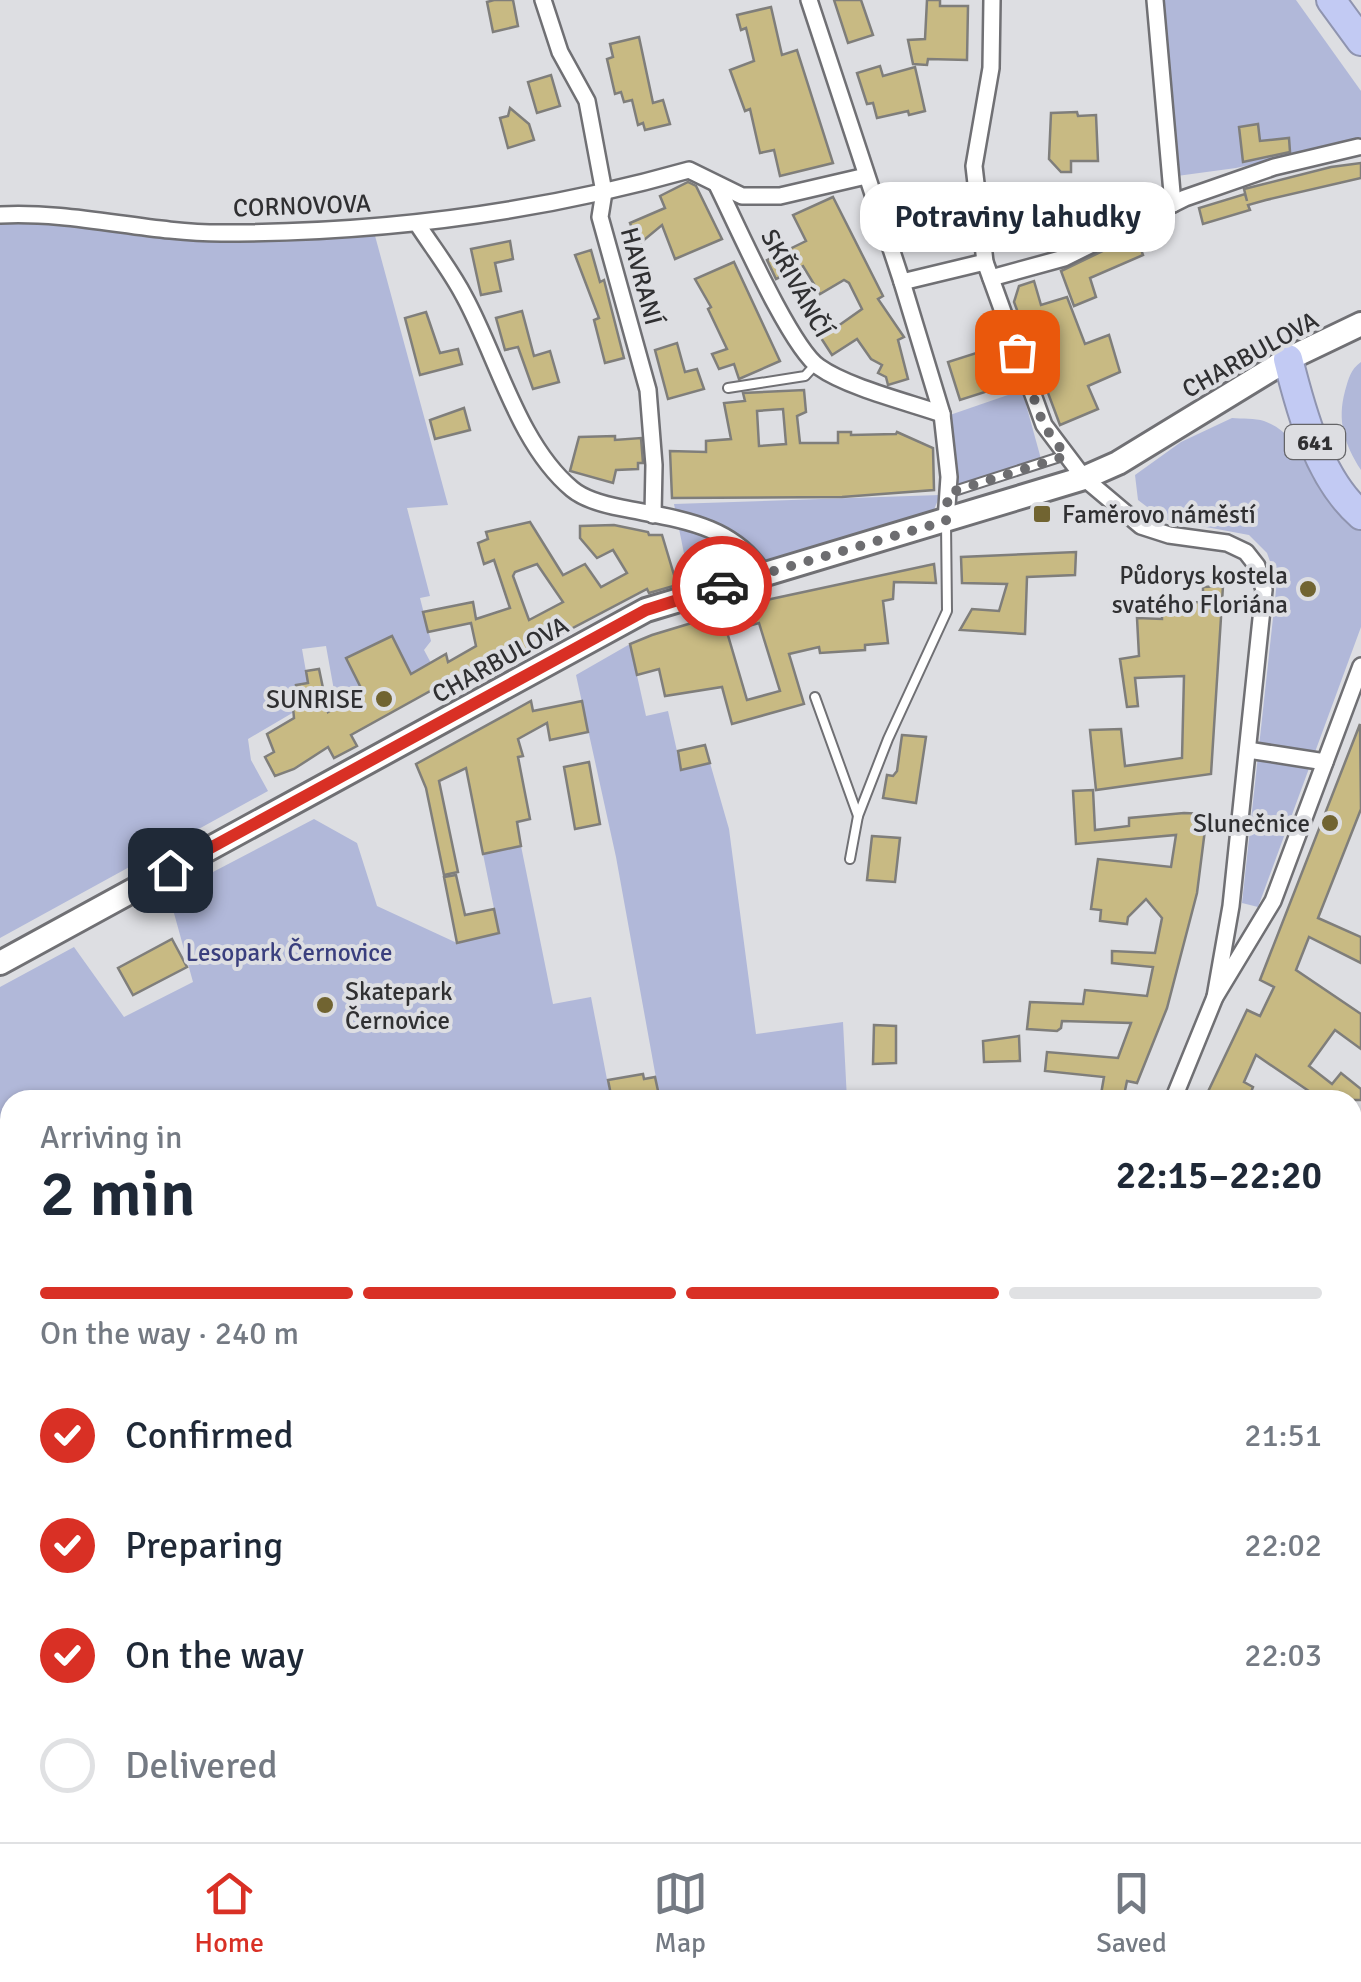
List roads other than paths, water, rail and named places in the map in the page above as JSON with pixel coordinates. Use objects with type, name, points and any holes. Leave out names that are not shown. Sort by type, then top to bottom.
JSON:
[{"type":"highway","points":[[1331,0],[1361,41]]},
{"type":"highway","name":"641","points":[[1288,360],[1310,429],[1330,473],[1344,497],[1361,514]]},
{"type":"street","name":"HAVRANÍ","points":[[543,0],[560,52],[587,101],[604,192],[600,217],[648,390],[654,464],[653,515]]},
{"type":"street","points":[[809,0],[942,414],[948,493],[946,521]]},
{"type":"street","points":[[992,0],[991,68],[974,166],[988,270],[1044,426],[1084,478],[1141,526],[1168,535],[1227,543],[1246,552],[1257,566],[1264,590],[1231,906],[1215,997]]},
{"type":"street","points":[[1155,0],[1173,204]]},
{"type":"street","points":[[902,282],[1064,258],[1173,204],[1274,167],[1358,147]]},
{"type":"street","name":"CORNOVOVA","points":[[0,214],[41,212],[217,233],[418,225],[604,192],[689,170],[717,186]]},
{"type":"street","points":[[717,186],[742,196],[780,196],[866,176]]},
{"type":"street","name":"SKŘIVÁNČÍ","points":[[717,186],[787,324],[815,365],[832,375],[942,414]]},
{"type":"street","points":[[418,225],[463,295],[523,423],[551,466],[574,492],[608,505],[714,528],[741,545],[764,573]]},
{"type":"street","name":"CHARBULOVA","points":[[0,963],[646,610],[1084,478],[1118,463],[1288,360],[1361,324]]},
{"type":"street","points":[[1177,1090],[1215,997],[1273,900],[1361,666]]},
{"type":"street","points":[[1248,750],[1326,762]]},
{"type":"lane","points":[[728,388],[805,376],[815,365]]},
{"type":"lane","points":[[948,493],[1066,456]]},
{"type":"lane","points":[[850,859],[858,816],[888,739],[947,611],[946,521]]},
{"type":"lane","points":[[815,697],[858,816]]},
{"type":"place","name":"Potraviny lahudky","points":[[1017,352]]},
{"type":"place","name":"Faměrovo náměstí","points":[[1042,514]]},
{"type":"place","name":"Půdorys kostela svatého Floriána","points":[[1308,589]]},
{"type":"place","name":"SUNRISE","points":[[384,699]]},
{"type":"place","name":"Slunečnice","points":[[1330,823]]},
{"type":"place","name":"Skatepark Černovice","points":[[325,1005]]},
{"type":"park label","name":"Lesopark Černovice","points":[[289,952]]}]
